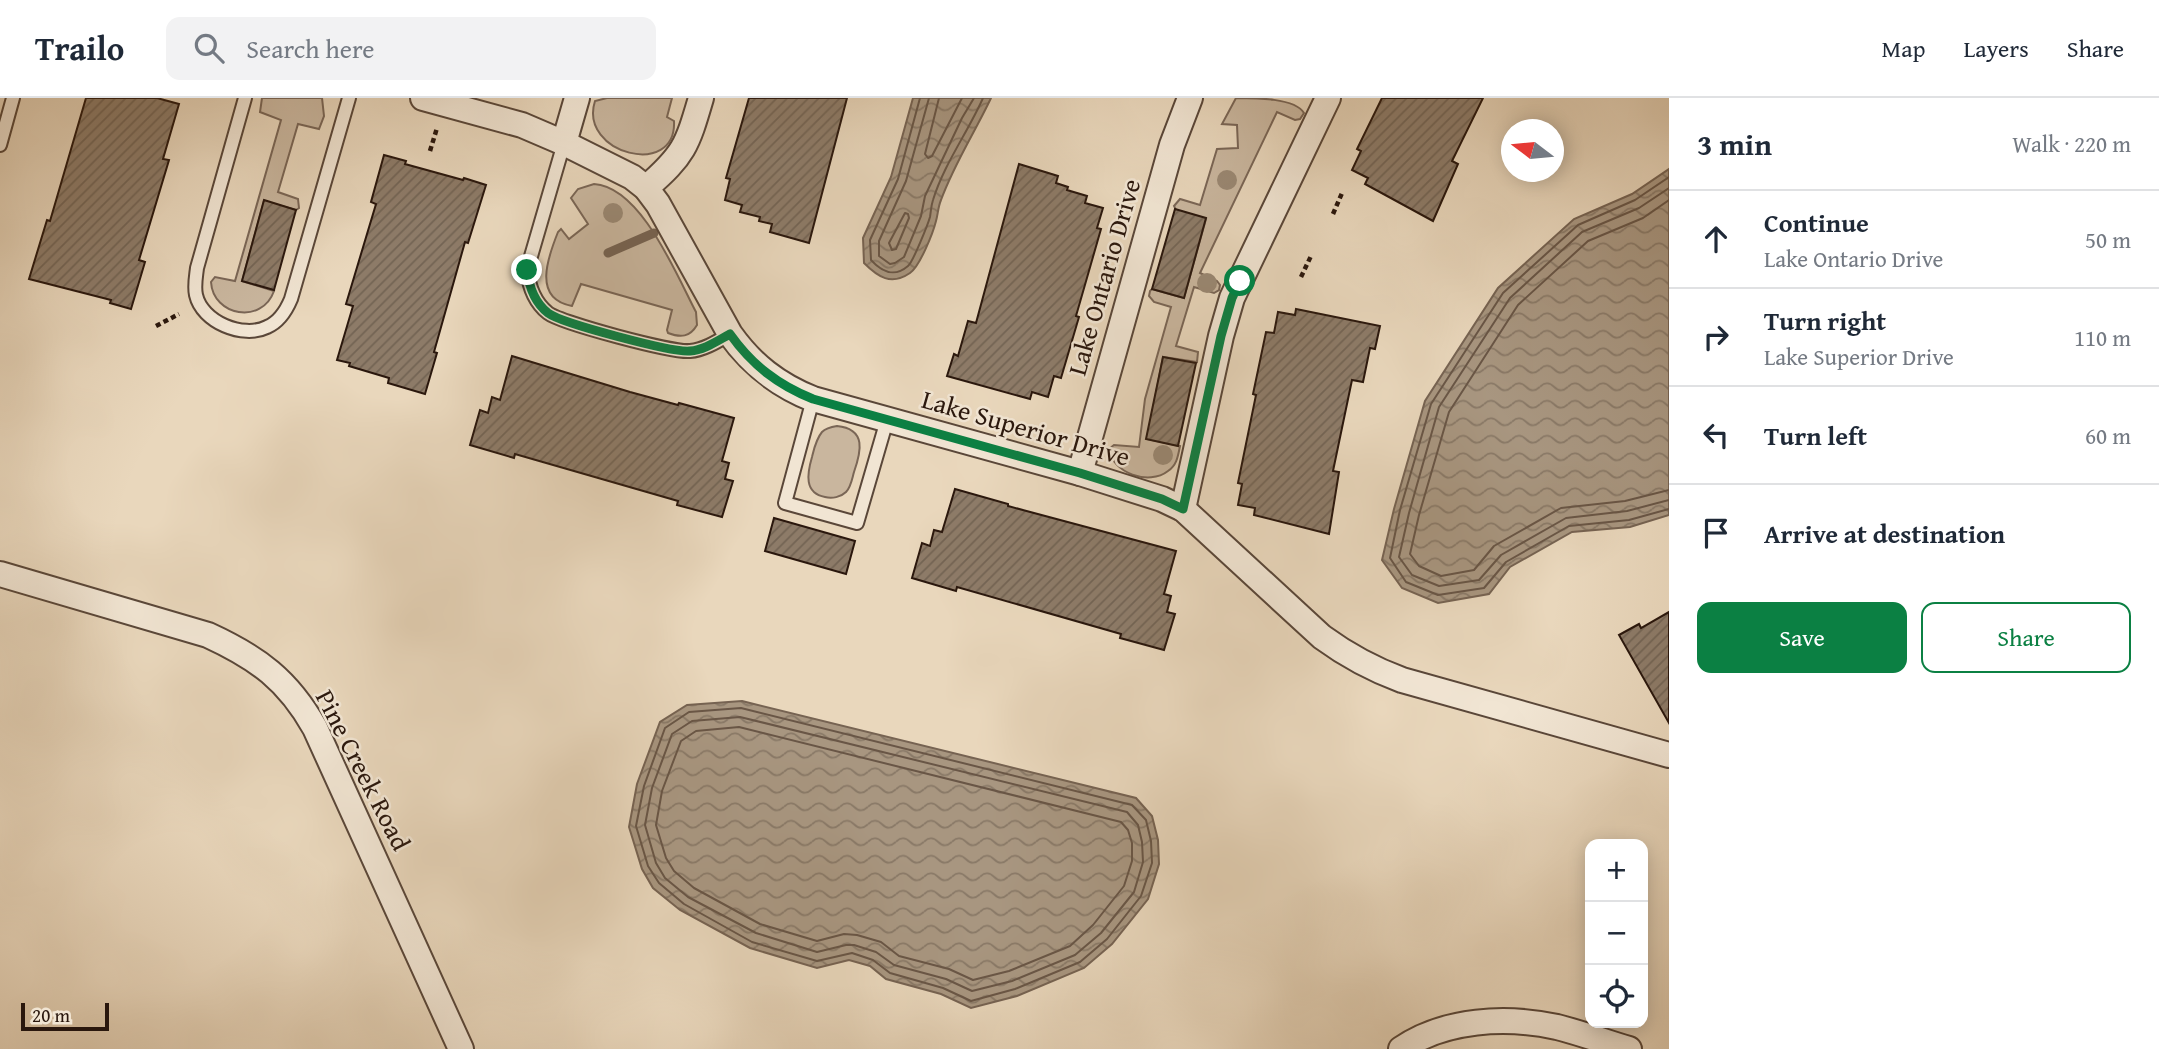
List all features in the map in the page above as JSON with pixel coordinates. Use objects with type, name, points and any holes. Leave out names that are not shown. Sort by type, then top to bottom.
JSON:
[{"type":"street","name":"Lake Superior Drive","points":[[423,98],[522,125],[609,164],[646,188],[678,237],[743,353],[767,374],[793,391],[1162,499],[1183,509],[1322,638],[1372,669],[1402,680],[1669,755]]},
{"type":"street","points":[[564,143],[577,98]]},
{"type":"street","points":[[646,188],[672,165],[683,150],[691,135],[701,98]]},
{"type":"street","name":"Lake Ontario Drive","points":[[1080,473],[1172,145],[1190,98]]},
{"type":"street","points":[[1183,509],[1232,298],[1328,98]]},
{"type":"street","name":"Pine Creek Road","points":[[0,574],[208,635],[239,649],[284,684],[302,705],[315,728],[461,1049]]},
{"type":"street","points":[[1401,1049],[1437,1031],[1471,1023],[1528,1022],[1558,1027],[1629,1049]]},
{"type":"lane","points":[[0,145],[13,98]]},
{"type":"lane","points":[[245,98],[197,268],[195,284],[196,296],[208,316],[230,327],[246,331],[266,328],[285,313],[349,98]]},
{"type":"lane","points":[[564,143],[527,270],[529,288],[538,302],[549,314],[566,321],[672,351],[698,349],[730,334]]},
{"type":"lane","points":[[813,399],[785,503],[857,523],[887,420]]},
{"type":"path","points":[[430,151],[437,127]]},
{"type":"path","points":[[1333,214],[1342,193]]},
{"type":"path","points":[[1301,277],[1311,256]]},
{"type":"path","points":[[156,326],[179,314]]},
{"type":"shaded area","points":[[262,98],[322,98],[324,116],[319,129],[298,124],[278,192],[298,199],[299,208],[296,210],[264,201],[242,281],[274,291],[268,302],[259,309],[239,312],[220,303],[211,282],[215,277],[235,281],[281,120],[260,112]]},
{"type":"shaded area","points":[[607,98],[672,98],[667,117],[674,121],[671,139],[661,150],[646,154],[629,153],[613,146],[601,135],[594,119],[595,101]]},
{"type":"shaded area","points":[[1236,98],[1284,102],[1292,104],[1304,113],[1300,119],[1295,120],[1277,112],[1200,273],[1217,281],[1219,290],[1214,293],[1194,287],[1176,346],[1198,352],[1197,362],[1163,357],[1147,439],[1180,446],[1178,457],[1171,469],[1160,475],[1132,475],[1117,465],[1109,449],[1114,445],[1139,447],[1145,399],[1171,307],[1154,302],[1149,296],[1150,291],[1152,289],[1184,298],[1206,219],[1176,210],[1174,206],[1180,199],[1200,205],[1217,149],[1238,148],[1237,125],[1222,124]]},
{"type":"shaded area","points":[[594,184],[611,189],[627,200],[655,235],[696,312],[697,325],[688,334],[677,336],[668,333],[672,310],[581,284],[572,306],[560,302],[552,295],[546,276],[554,242],[561,229],[569,239],[588,224],[571,198],[578,189]]},
{"type":"shaded area","points":[[837,426],[847,428],[857,437],[859,457],[848,490],[839,496],[828,498],[818,495],[810,487],[809,470],[814,447],[820,435]]},
{"type":"water","points":[[913,98],[991,98],[946,187],[922,257],[910,273],[891,279],[880,276],[864,263],[863,238],[891,177]]},
{"type":"water","points":[[1669,169],[1669,515],[1630,527],[1572,532],[1510,567],[1489,594],[1438,603],[1402,588],[1382,560],[1425,401],[1498,288],[1574,219],[1632,194]]},
{"type":"water","points":[[742,701],[1136,798],[1152,816],[1158,840],[1159,864],[1148,899],[1112,944],[1084,968],[1017,996],[971,1008],[941,994],[886,979],[870,966],[849,960],[817,968],[750,948],[680,910],[653,888],[642,869],[629,827],[637,784],[660,722],[687,705]]},
{"type":"building","points":[[86,98],[157,98],[179,104],[163,159],[169,160],[139,260],[145,262],[131,309],[110,303],[111,300],[29,279],[47,220],[50,221]]},
{"type":"building","points":[[749,98],[847,98],[809,243],[770,232],[772,224],[759,221],[760,217],[740,212],[742,205],[725,200],[730,179],[726,178]]},
{"type":"building","points":[[1382,98],[1483,98],[1452,161],[1458,164],[1433,221],[1365,184],[1368,178],[1352,170],[1361,151],[1357,149]]},
{"type":"building","points":[[384,155],[406,161],[405,164],[486,185],[468,243],[465,242],[425,394],[388,383],[389,378],[337,360],[353,306],[346,304],[376,204],[371,202]]},
{"type":"building","points":[[1019,164],[1058,176],[1056,183],[1068,187],[1067,190],[1087,196],[1085,203],[1103,208],[1097,228],[1101,229],[1061,378],[1054,376],[1048,397],[1032,392],[1030,399],[947,376],[954,354],[958,356],[968,321],[976,323]]},
{"type":"building","points":[[264,200],[296,210],[274,290],[242,281]]},
{"type":"building","points":[[1175,209],[1206,218],[1184,298],[1152,289]]},
{"type":"building","points":[[1296,309],[1380,326],[1375,349],[1370,348],[1363,382],[1352,380],[1333,471],[1339,472],[1329,534],[1254,515],[1255,508],[1238,505],[1242,484],[1238,483],[1266,332],[1274,333],[1278,312],[1295,315]]},
{"type":"building","points":[[512,356],[630,392],[734,418],[722,461],[729,463],[725,479],[733,481],[722,517],[677,505],[678,501],[515,454],[514,458],[470,445],[480,410],[488,413],[492,397],[500,400]]},
{"type":"building","points":[[1163,357],[1196,363],[1178,446],[1146,439]]},
{"type":"building","points":[[955,489],[1176,551],[1164,594],[1171,596],[1167,612],[1175,614],[1164,650],[1120,638],[1121,634],[957,587],[956,591],[912,578],[922,543],[930,546],[934,530],[942,532]]},
{"type":"building","points":[[774,518],[855,541],[846,574],[765,551]]},
{"type":"building","points":[[1669,612],[1669,723],[1619,635],[1639,624],[1641,628]]},
{"type":"waterway","points":[[608,253],[654,233]]},
{"type":"route","points":[[527,270],[529,288],[538,302],[549,314],[566,321],[672,351],[707,347],[730,334],[743,353],[775,381],[813,399],[1080,473],[1162,499],[1183,509],[1221,336],[1240,281]]}]
